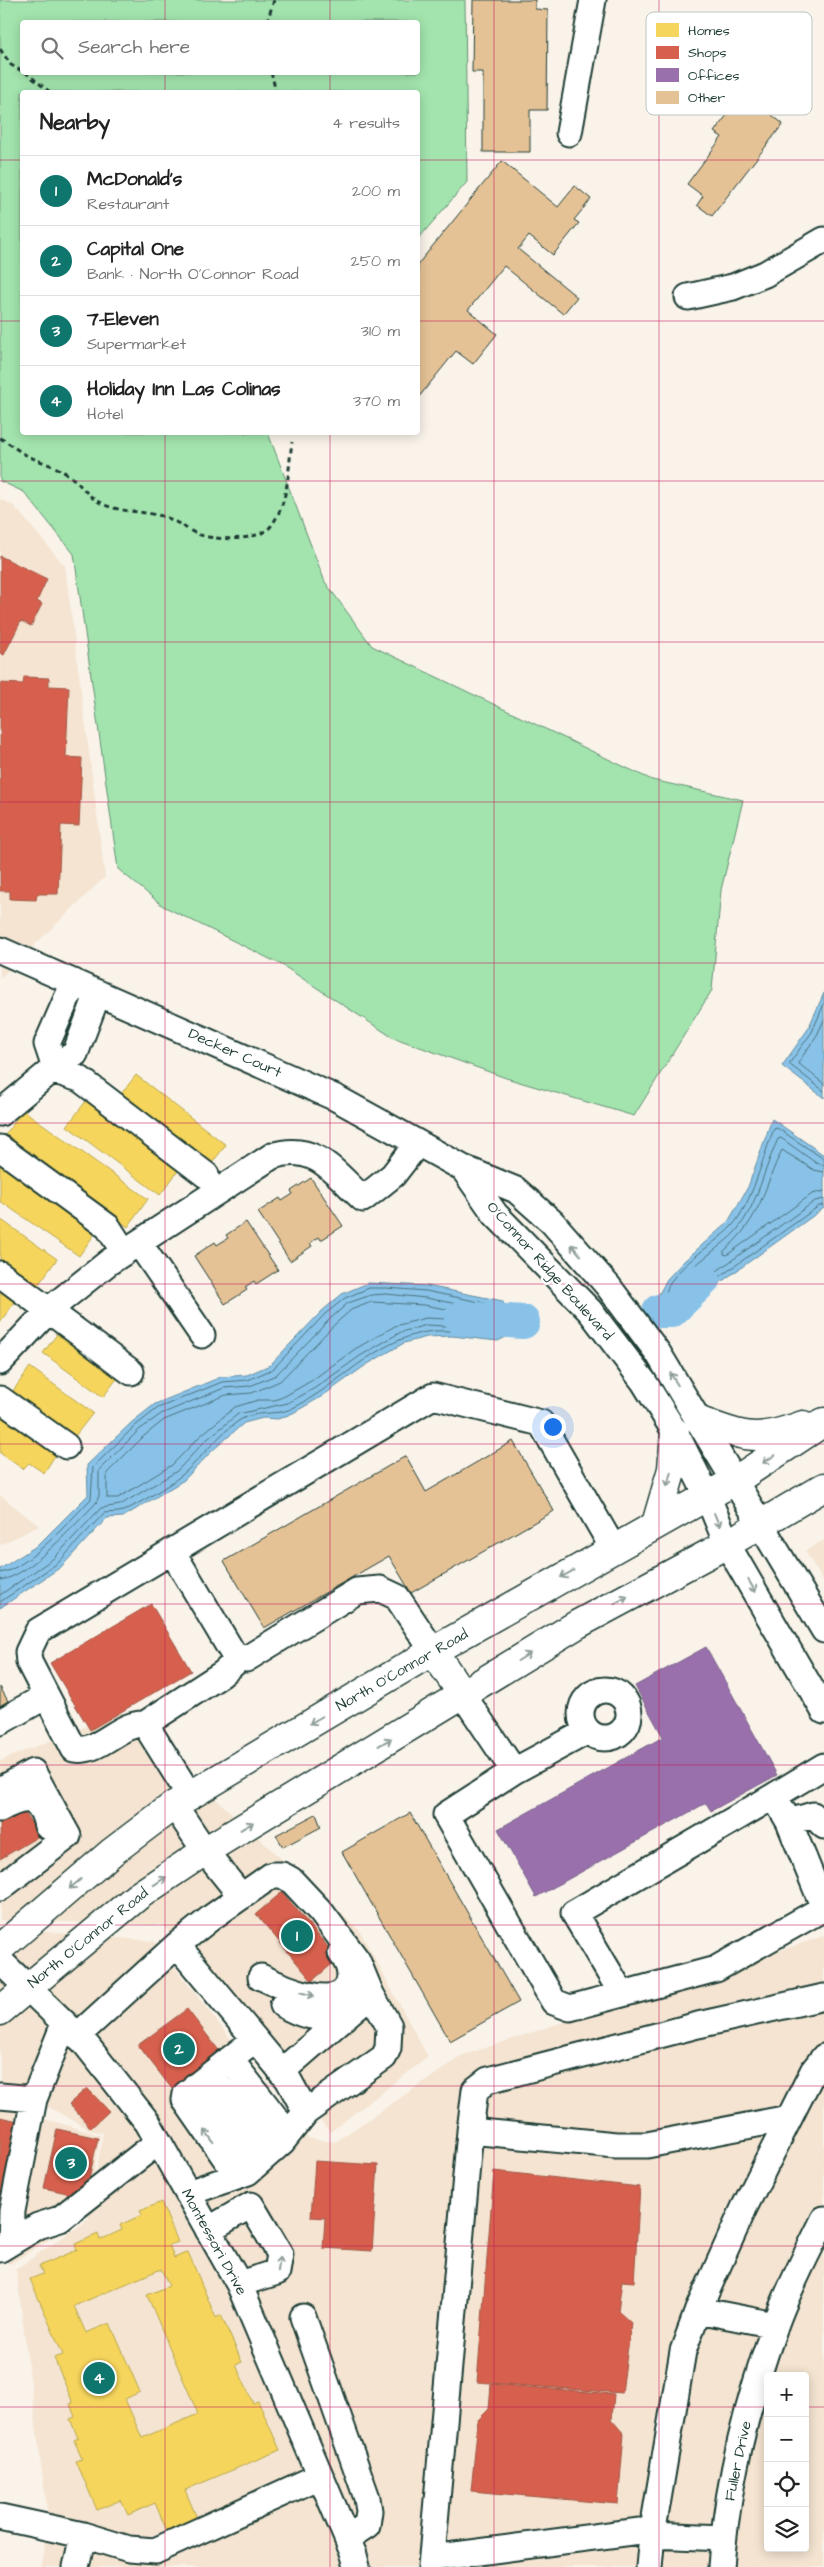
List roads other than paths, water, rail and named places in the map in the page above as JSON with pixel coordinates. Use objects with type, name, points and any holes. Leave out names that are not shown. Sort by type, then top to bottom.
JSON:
[{"type":"main road","points":[[700,1421],[728,1432],[762,1437],[780,1434],[824,1420]]},
{"type":"main road","name":"North O'Connor Road","points":[[0,1948],[112,1852],[182,1800],[433,1651],[736,1480],[824,1420]]},
{"type":"main road","points":[[656,1524],[672,1469],[675,1432]]},
{"type":"main road","name":"North O'Connor Road","points":[[0,2011],[138,1896],[205,1851],[578,1624],[727,1544],[824,1487]]},
{"type":"main road","points":[[433,1651],[463,1695]]},
{"type":"street","points":[[569,133],[593,0]]},
{"type":"street","points":[[688,297],[733,287],[765,274],[824,240]]},
{"type":"street","name":"Decker Court","points":[[0,950],[336,1098],[464,1168]]},
{"type":"street","points":[[53,1067],[47,1044],[74,982]]},
{"type":"street","points":[[0,1113],[53,1067],[75,1054],[98,993]]},
{"type":"street","points":[[54,1027],[81,1038]]},
{"type":"street","points":[[53,1067],[80,1078],[206,1175]]},
{"type":"street","points":[[0,1362],[50,1309],[132,1248],[272,1156],[295,1151],[318,1158],[363,1199],[393,1175],[417,1144]]},
{"type":"street","points":[[0,1148],[108,1227],[132,1248],[202,1335]]},
{"type":"street","name":"O'Connor Ridge Boulevard","points":[[464,1168],[516,1190],[552,1222],[608,1286],[658,1353],[736,1480],[824,1630]]},
{"type":"street","name":"O'Connor Ridge Boulevard","points":[[464,1168],[495,1214],[590,1311],[644,1382],[675,1432],[707,1495],[727,1544],[824,1711]]},
{"type":"street","points":[[0,1274],[50,1309],[131,1372]]},
{"type":"street","points":[[239,1659],[222,1674],[146,1724],[135,1723],[84,1751],[74,1748],[29,1662],[28,1652],[38,1631],[433,1396],[541,1423],[613,1548]]},
{"type":"street","points":[[0,1399],[66,1446]]},
{"type":"street","points":[[172,1551],[234,1655],[239,1659],[246,1659],[357,1591],[380,1589],[397,1597],[433,1651]]},
{"type":"street","points":[[463,1695],[514,1771]]},
{"type":"street","points":[[0,1722],[46,1696]]},
{"type":"street","points":[[146,1724],[205,1851],[241,1896]]},
{"type":"street","points":[[588,1731],[514,1771],[446,1815],[554,2002],[570,2008],[716,1968],[824,1908],[789,1822],[774,1796]]},
{"type":"street","points":[[622,1994],[574,1913],[824,1766]]},
{"type":"street","points":[[0,1790],[33,1772],[68,1836],[0,1888]]},
{"type":"street","points":[[0,1809],[23,1798],[36,1803],[46,1823],[47,1833],[46,1843],[39,1859]]},
{"type":"street","points":[[789,1822],[814,1815],[824,1826]]},
{"type":"street","points":[[272,1875],[345,1959],[350,1980],[347,1989],[328,2012],[318,2017],[304,2016],[283,2005]]},
{"type":"street","points":[[6,2246],[34,2099],[71,2030],[241,1896],[272,1875],[282,1875],[291,1880],[321,1912],[357,1960],[371,1994],[389,2026],[389,2042],[384,2058],[306,2112],[267,2154],[188,2193]]},
{"type":"street","points":[[177,1945],[281,2072],[306,2112]]},
{"type":"street","name":"Montessori Drive","points":[[0,1961],[71,2030],[148,2122],[239,2284],[347,2538],[357,2567]]},
{"type":"street","points":[[261,1977],[289,1990],[313,1996],[328,1997],[342,1994]]},
{"type":"street","points":[[281,2072],[371,1994]]},
{"type":"street","points":[[723,2538],[652,2535],[640,2531],[432,2562],[475,2090],[488,2080],[698,2025],[824,1996]]},
{"type":"street","points":[[254,2040],[186,2094],[185,2100],[188,2107],[267,2154]]},
{"type":"street","points":[[649,2567],[652,2535],[683,2351],[698,2310],[744,2208],[812,2071],[824,2057]]},
{"type":"street","points":[[211,2074],[267,2154]]},
{"type":"street","points":[[211,2074],[267,2154]]},
{"type":"street","points":[[0,2096],[34,2099]]},
{"type":"street","points":[[470,2131],[616,2145],[647,2145],[789,2118]]},
{"type":"street","points":[[6,2246],[38,2226],[60,2219],[158,2142]]},
{"type":"street","points":[[208,2230],[251,2205],[280,2254],[278,2272],[239,2284]]},
{"type":"street","name":"Fuller Drive","points":[[721,2567],[729,2499],[750,2404],[775,2325],[814,2260],[824,2219]]},
{"type":"street","points":[[698,2310],[775,2325]]},
{"type":"street","points":[[304,2317],[367,2498],[369,2512],[367,2524],[347,2538]]},
{"type":"street","points":[[0,2517],[83,2535],[129,2549],[155,2551],[320,2476]]},
{"type":"street","points":[[76,2567],[83,2535]]},
{"type":"water","points":[[824,993],[824,1098],[782,1066],[808,1029]]},
{"type":"water","points":[[772,1119],[824,1155],[824,1208],[682,1310],[671,1311],[659,1294],[667,1279],[684,1261],[728,1222],[748,1187]]},
{"type":"water","points":[[368,1283],[427,1286],[503,1301],[508,1336],[498,1341],[452,1336],[427,1337],[404,1343],[366,1365],[321,1397],[293,1413],[278,1419],[263,1418],[244,1423],[213,1450],[184,1480],[123,1517],[107,1518],[61,1567],[0,1608],[0,1569],[38,1545],[88,1495],[87,1465],[132,1422],[155,1404],[221,1377],[247,1375],[270,1365],[322,1311],[342,1294]]},
{"type":"waterway","points":[[659,1311],[671,1311],[703,1280]]},
{"type":"waterway","points":[[461,1318],[523,1322]]},
{"type":"place","name":"McDonald's","points":[[297,1936]]},
{"type":"place","name":"Capital One","points":[[179,2049]]},
{"type":"place","name":"7-Eleven","points":[[71,2163]]},
{"type":"place","name":"Holiday Inn Las Colinas","points":[[99,2378]]}]
